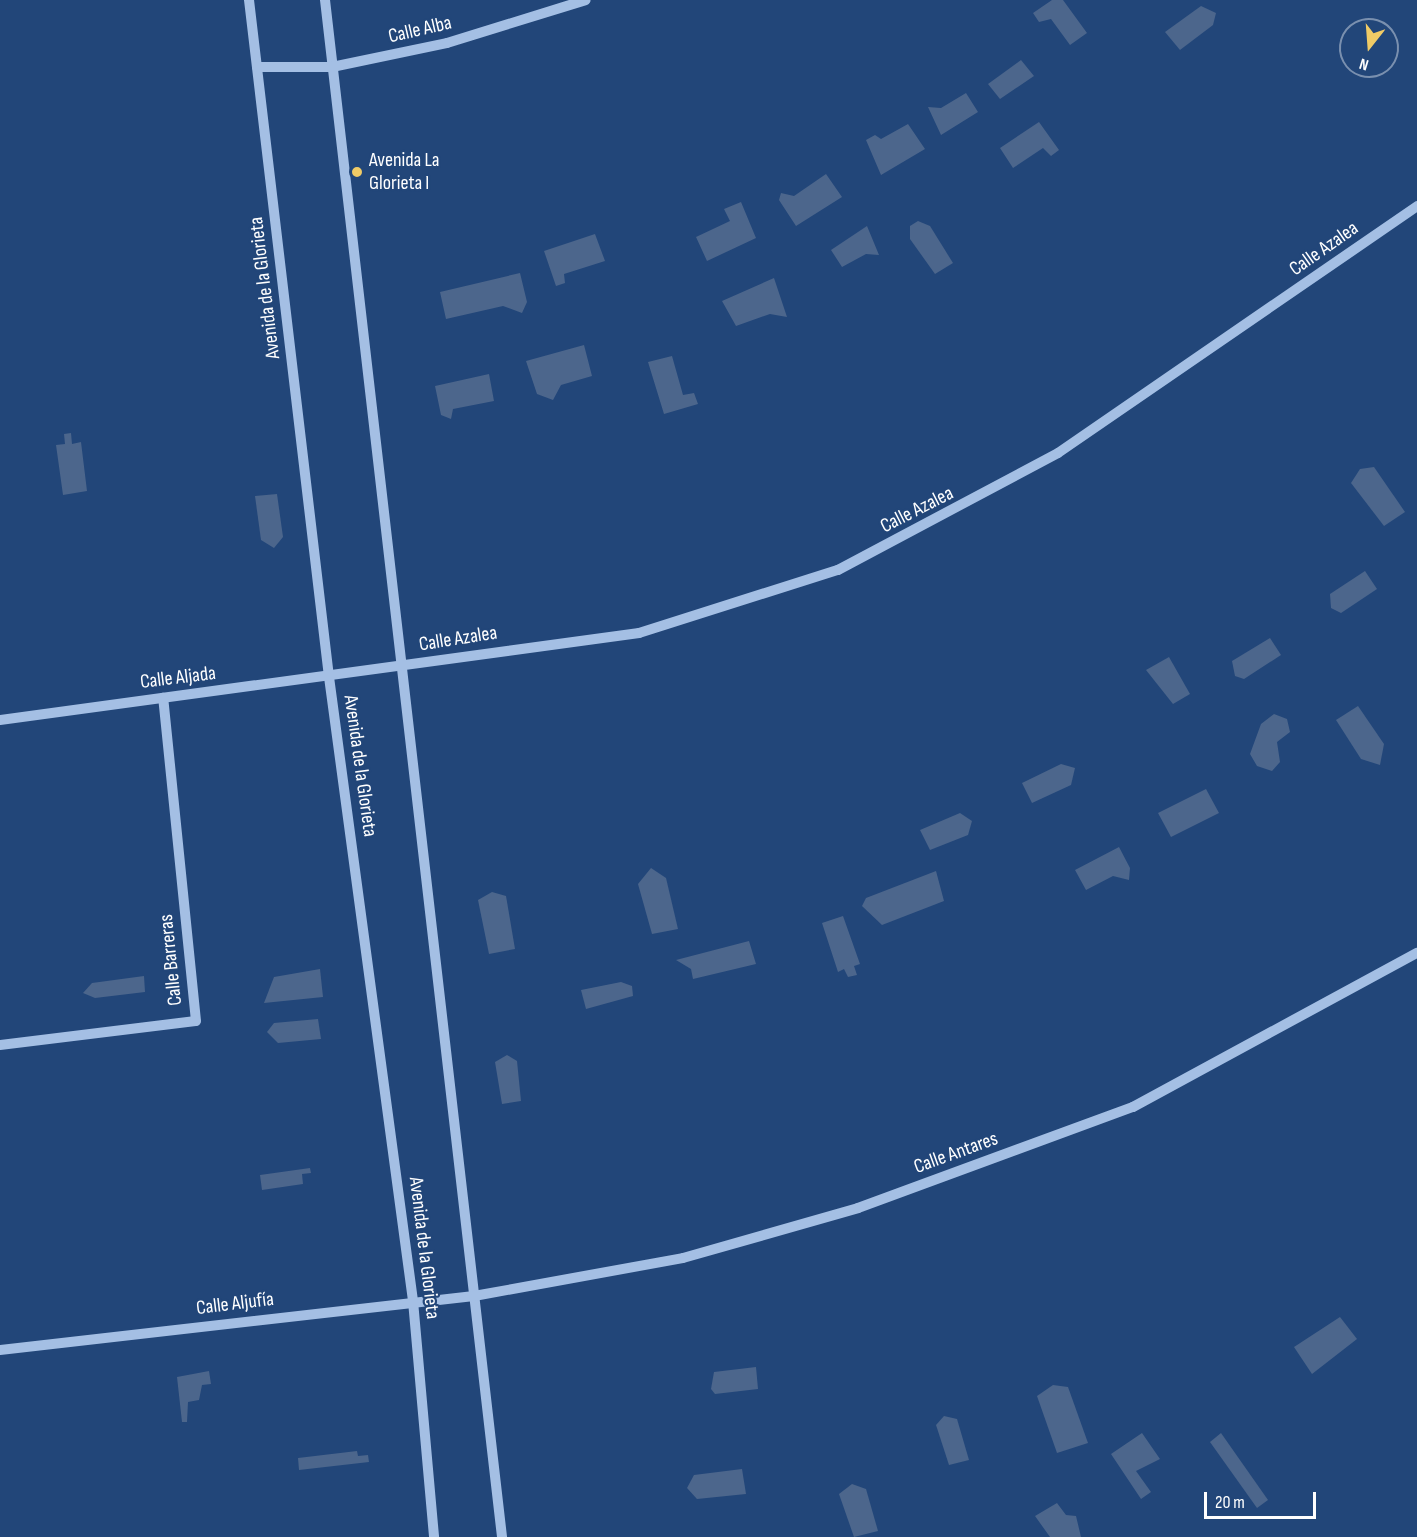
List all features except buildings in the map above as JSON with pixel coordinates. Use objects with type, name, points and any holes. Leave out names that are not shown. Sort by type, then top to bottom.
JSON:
[{"type":"street","name":"Avenida de la Glorieta","points":[[249,0],[329,677],[413,1301],[434,1537]]},
{"type":"street","points":[[325,0],[502,1537]]},
{"type":"street","name":"Calle Alba","points":[[257,67],[332,67],[447,43],[586,0]]},
{"type":"street","name":"Calle Azalea","points":[[361,672],[639,633],[838,570],[1058,453],[1417,206]]},
{"type":"street","name":"Calle Aljada","points":[[0,720],[361,672]]},
{"type":"street","name":"Calle Barreras","points":[[0,1045],[196,1022],[163,698]]},
{"type":"street","name":"Calle Antares","points":[[474,1296],[683,1258],[858,1208],[1133,1107],[1417,952]]},
{"type":"street","name":"Calle Aljufía","points":[[0,1350],[413,1301],[474,1296]]},
{"type":"water","points":[[1052,0],[1063,0],[1087,33],[1070,45],[1051,19],[1039,22],[1033,13]]},
{"type":"water","points":[[1201,6],[1216,13],[1213,25],[1180,50],[1165,32]]},
{"type":"water","points":[[1021,60],[1034,76],[1000,99],[988,84]]},
{"type":"water","points":[[966,93],[978,112],[941,135],[928,107],[941,108]]},
{"type":"water","points":[[1039,122],[1059,150],[1051,156],[1043,148],[1013,168],[1000,148]]},
{"type":"water","points":[[908,124],[925,149],[881,175],[866,140],[875,135],[881,139]]},
{"type":"water","points":[[826,174],[842,197],[796,226],[779,200],[781,193],[794,196]]},
{"type":"water","points":[[741,202],[756,238],[707,261],[696,237],[730,221],[724,209]]},
{"type":"water","points":[[918,221],[930,226],[953,263],[935,274],[910,239],[910,226]]},
{"type":"water","points":[[867,226],[879,255],[866,254],[842,267],[831,250]]},
{"type":"water","points":[[595,234],[605,261],[564,274],[565,283],[556,286],[544,251]]},
{"type":"water","points":[[520,273],[527,302],[522,313],[503,306],[446,319],[440,292]]},
{"type":"water","points":[[774,278],[787,317],[770,314],[736,326],[722,301]]},
{"type":"water","points":[[584,345],[592,376],[561,385],[553,400],[537,394],[526,361]]},
{"type":"water","points":[[672,356],[683,395],[694,393],[698,404],[664,414],[648,362]]},
{"type":"water","points":[[489,374],[494,401],[453,409],[451,419],[441,415],[435,386]]},
{"type":"water","points":[[71,433],[72,444],[81,442],[87,491],[63,495],[56,445],[65,444],[64,434]]},
{"type":"water","points":[[1374,467],[1405,512],[1384,526],[1351,483],[1360,469]]},
{"type":"water","points":[[277,494],[283,537],[274,548],[261,540],[255,496]]},
{"type":"water","points":[[1365,571],[1377,589],[1341,613],[1331,608],[1330,594]]},
{"type":"water","points":[[1270,638],[1281,655],[1244,679],[1235,676],[1232,661]]},
{"type":"water","points":[[1169,657],[1190,694],[1173,704],[1146,670]]},
{"type":"water","points":[[1358,706],[1384,744],[1380,765],[1361,759],[1336,720]]},
{"type":"water","points":[[1274,714],[1287,719],[1290,732],[1277,742],[1280,762],[1272,771],[1257,766],[1250,754],[1261,724]]},
{"type":"water","points":[[1061,764],[1075,768],[1071,785],[1032,803],[1022,783]]},
{"type":"water","points":[[1206,789],[1219,813],[1171,837],[1158,813]]},
{"type":"water","points":[[960,813],[972,821],[968,835],[930,850],[920,830]]},
{"type":"water","points":[[1119,847],[1130,868],[1129,880],[1113,876],[1086,890],[1075,870]]},
{"type":"water","points":[[651,868],[666,878],[678,929],[652,934],[638,884]]},
{"type":"water","points":[[936,871],[944,901],[882,925],[862,906],[866,898]]},
{"type":"water","points":[[492,892],[506,896],[515,949],[489,954],[478,900]]},
{"type":"water","points":[[843,916],[860,964],[854,966],[857,975],[848,977],[844,969],[838,972],[822,923]]},
{"type":"water","points":[[749,941],[756,964],[693,979],[691,969],[676,960]]},
{"type":"water","points":[[320,969],[323,997],[264,1003],[274,977]]},
{"type":"water","points":[[144,976],[145,992],[95,998],[83,993],[92,983]]},
{"type":"water","points":[[621,982],[632,986],[633,996],[586,1009],[581,990]]},
{"type":"water","points":[[318,1019],[321,1039],[278,1043],[267,1032],[274,1023]]},
{"type":"water","points":[[507,1055],[517,1061],[521,1101],[502,1104],[495,1062]]},
{"type":"water","points":[[310,1168],[311,1173],[302,1174],[303,1184],[262,1190],[260,1175]]},
{"type":"water","points":[[1340,1317],[1357,1339],[1312,1374],[1294,1347]]},
{"type":"water","points":[[756,1367],[758,1389],[715,1394],[711,1389],[714,1372]]},
{"type":"water","points":[[209,1371],[211,1384],[202,1385],[199,1400],[188,1402],[187,1422],[182,1422],[177,1377]]},
{"type":"water","points":[[1053,1385],[1068,1387],[1088,1443],[1057,1453],[1037,1396]]},
{"type":"water","points":[[944,1416],[957,1419],[969,1460],[949,1465],[936,1425]]},
{"type":"water","points":[[1142,1433],[1160,1459],[1136,1471],[1151,1492],[1141,1499],[1111,1454]]},
{"type":"water","points":[[1221,1433],[1268,1500],[1257,1508],[1210,1442]]},
{"type":"water","points":[[357,1451],[358,1456],[368,1455],[369,1462],[299,1470],[298,1458]]},
{"type":"water","points":[[742,1469],[746,1494],[697,1499],[687,1488],[694,1475]]},
{"type":"water","points":[[852,1484],[866,1489],[878,1531],[854,1537],[839,1494]]},
{"type":"water","points":[[1057,1503],[1066,1515],[1076,1516],[1081,1537],[1050,1537],[1035,1516]]},
{"type":"place","name":"Avenida La Glorieta I","points":[[357,172]]}]
